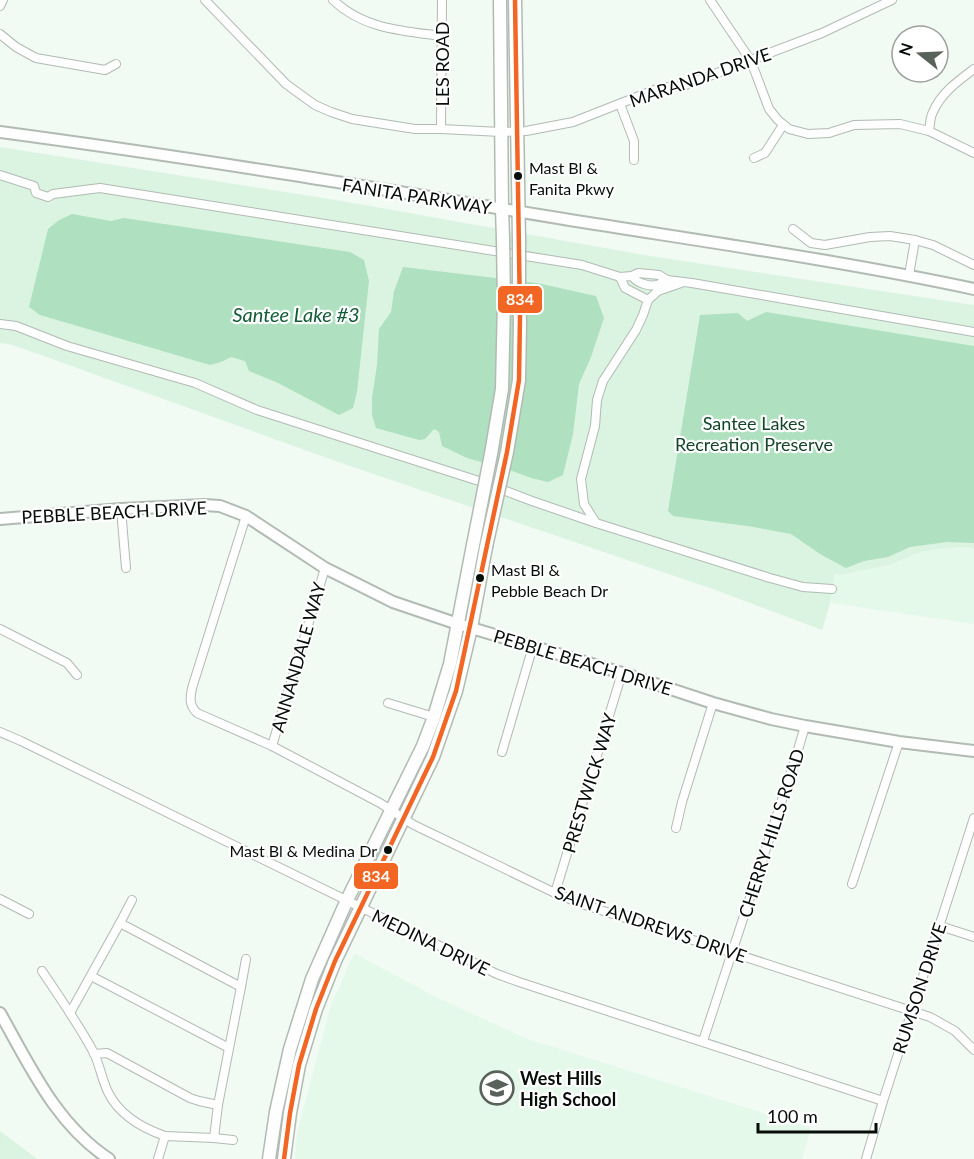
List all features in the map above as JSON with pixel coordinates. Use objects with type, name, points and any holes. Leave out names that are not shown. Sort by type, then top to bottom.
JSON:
[{"type":"main road","points":[[269,1159],[276,1112],[290,1049],[312,979],[347,900],[423,746],[450,664],[458,624],[502,389],[504,302],[500,0]]},
{"type":"main road","points":[[284,1159],[299,1065],[316,1009],[360,907],[433,757],[456,691],[507,452],[519,380],[515,0]]},
{"type":"street","points":[[0,6],[3,0]]},
{"type":"street","name":"MARANDA DRIVE","points":[[205,0],[273,72],[296,93],[315,105],[352,119],[416,129],[501,132],[516,132],[573,122],[657,89],[683,86],[822,33],[892,0]]},
{"type":"street","points":[[333,0],[360,19],[378,26],[442,36]]},
{"type":"street","name":"LES ROAD","points":[[441,129],[442,0]]},
{"type":"street","points":[[710,0],[751,61],[769,109],[783,125],[808,134],[829,133],[854,124],[900,123],[929,131],[974,153]]},
{"type":"street","points":[[0,34],[16,47],[36,57],[105,70],[117,64]]},
{"type":"street","points":[[929,131],[932,113],[940,98],[974,69]]},
{"type":"street","points":[[620,104],[634,141],[634,160]]},
{"type":"street","points":[[754,158],[765,153],[783,125]]},
{"type":"street","name":"FANITA PARKWAY","points":[[0,132],[517,211],[909,275],[974,289]]},
{"type":"street","points":[[0,175],[29,183],[34,186],[36,193],[48,196],[100,188],[582,265],[620,277],[638,273],[659,275],[667,280],[974,332]]},
{"type":"street","points":[[793,229],[812,243],[825,245],[870,237],[890,236],[915,240],[933,245],[974,265]]},
{"type":"street","points":[[909,275],[915,240]]},
{"type":"street","points":[[620,277],[625,288],[648,300]]},
{"type":"street","points":[[596,523],[584,504],[581,479],[595,426],[597,400],[603,381],[636,330],[648,300],[658,291],[685,282]]},
{"type":"street","points":[[0,324],[16,326],[68,346],[195,384],[257,410],[472,478],[596,523],[771,579],[803,588],[832,589]]},
{"type":"street","name":"PEBBLE BEACH DRIVE","points":[[0,519],[121,509],[220,506],[246,516],[325,568],[393,602],[458,624],[712,703],[771,719],[899,742],[974,752]]},
{"type":"street","points":[[121,509],[126,568]]},
{"type":"street","name":"SAINT ANDREWS DRIVE","points":[[246,516],[190,696],[194,710],[272,746],[380,802],[414,825],[555,893],[585,905],[930,1017],[962,1036],[974,1050]]},
{"type":"street","name":"ANNANDALE WAY","points":[[272,746],[325,568]]},
{"type":"street","points":[[0,629],[68,663],[77,675]]},
{"type":"street","points":[[502,752],[533,646]]},
{"type":"street","name":"PRESTWICK WAY","points":[[555,893],[622,674]]},
{"type":"street","points":[[388,703],[434,717]]},
{"type":"street","points":[[676,828],[712,703]]},
{"type":"street","name":"CHERRY HILLS ROAD","points":[[703,1041],[805,726]]},
{"type":"street","name":"MEDINA DRIVE","points":[[0,732],[497,974],[883,1101]]},
{"type":"street","points":[[852,884],[899,742]]},
{"type":"street","name":"RUMSON DRIVE","points":[[866,1159],[912,1011],[971,840],[974,818]]},
{"type":"street","points":[[0,899],[29,914]]},
{"type":"street","points":[[70,1013],[132,900]]},
{"type":"street","points":[[120,923],[241,987]]},
{"type":"street","points":[[940,926],[974,937]]},
{"type":"street","points":[[214,1138],[218,1105],[246,959]]},
{"type":"street","points":[[42,971],[94,1054],[109,1093],[127,1117],[150,1131],[165,1136],[233,1140]]},
{"type":"street","points":[[91,976],[229,1048]]},
{"type":"street","points":[[0,1012],[59,1113],[79,1135],[109,1159]]},
{"type":"street","points":[[94,1054],[107,1053],[190,1098],[218,1105]]},
{"type":"street","points":[[158,1159],[165,1136]]},
{"type":"shaded area","points":[[966,547],[974,549],[974,624],[830,603],[834,574],[840,575],[889,565],[921,552]]},
{"type":"shaded area","name":"West Hills High School","points":[[354,953],[436,997],[525,1038],[811,1128],[802,1159],[295,1159],[297,1134],[330,1008]]},
{"type":"green space","name":"Santee Lakes Recreation Preserve","points":[[0,147],[342,201],[644,255],[974,305],[974,549],[946,548],[921,552],[889,565],[840,575],[835,574],[822,630],[710,588],[344,464],[13,345],[0,343]]},
{"type":"green space","points":[[0,1131],[37,1159],[0,1159]]},
{"type":"water","name":"Santee Lake #3","points":[[72,214],[111,221],[124,218],[350,252],[364,260],[369,281],[357,392],[353,408],[339,415],[278,383],[249,371],[245,361],[231,357],[210,365],[40,315],[29,307],[48,229],[59,220]]},
{"type":"water","points":[[403,267],[537,283],[596,296],[604,318],[579,384],[573,434],[563,475],[548,482],[467,458],[442,446],[439,432],[434,429],[425,439],[419,440],[376,428],[372,415],[372,398],[379,329],[391,312],[394,291]]},
{"type":"water","points":[[766,312],[974,346],[974,543],[947,542],[910,547],[888,557],[864,561],[846,568],[791,534],[673,516],[668,511],[700,315],[738,313],[747,321]]},
{"type":"transit line","name":"834","points":[[284,1159],[299,1065],[316,1009],[335,961],[433,757],[456,691],[507,452],[519,380],[515,0]]},
{"type":"place","name":"Mast Bl & Fanita Pkwy","points":[[518,176]]},
{"type":"place","name":"Mast Bl & Pebble Beach Dr","points":[[480,578]]},
{"type":"place","name":"Mast Bl & Medina Dr","points":[[388,850]]},
{"type":"place","name":"West Hills High School","points":[[497,1088]]}]
